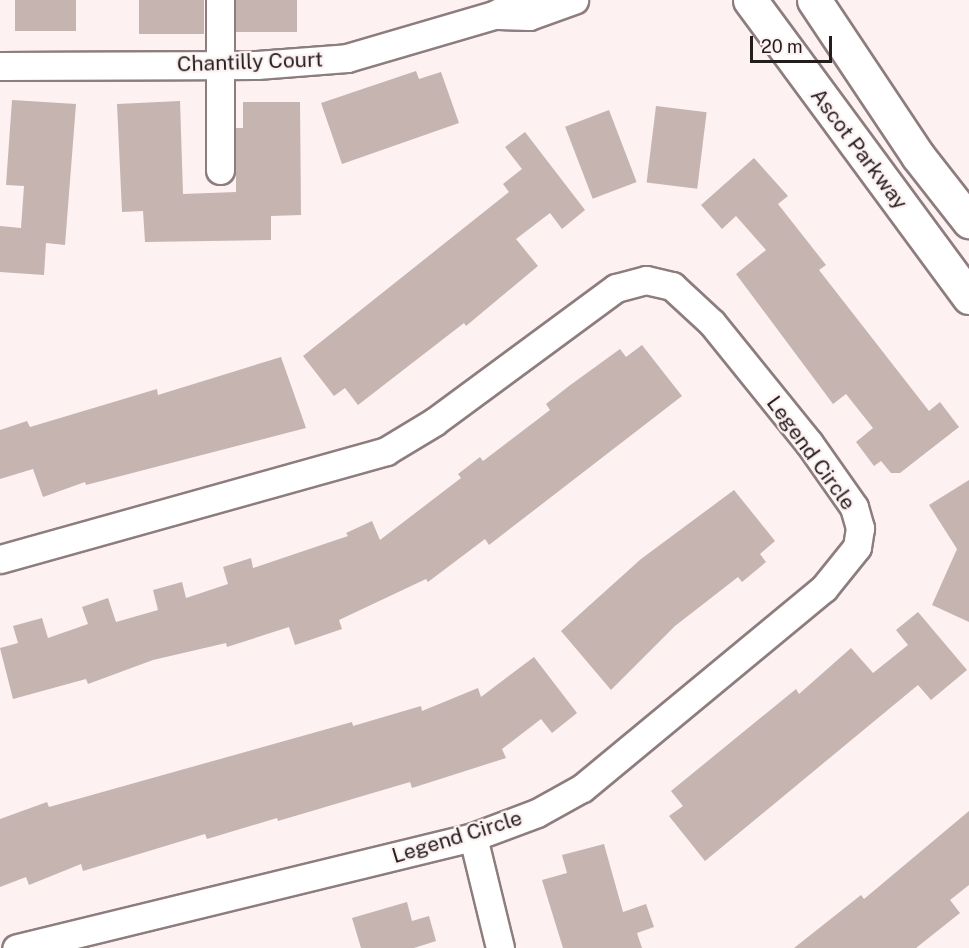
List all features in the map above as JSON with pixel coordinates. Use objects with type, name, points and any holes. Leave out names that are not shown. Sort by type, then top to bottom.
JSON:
[{"type":"main road","name":"Ascot Parkway","points":[[750,0],[969,297]]},
{"type":"main road","name":"Ascot Parkway","points":[[814,0],[918,156],[969,221]]},
{"type":"street","points":[[220,0],[223,64],[220,170]]},
{"type":"street","name":"Chantilly Court","points":[[0,66],[223,64],[347,58],[492,8],[522,0]]},
{"type":"street","name":"Chantilly Court","points":[[492,8],[529,16],[574,0]]},
{"type":"street","name":"Legend Circle","points":[[0,559],[386,450],[434,422],[616,288],[646,280],[672,285],[712,323],[809,443],[854,507],[860,528],[857,547],[824,588],[582,788],[537,813],[473,837],[16,948]]},
{"type":"street","points":[[473,837],[500,948]]},
{"type":"building","points":[[15,0],[76,0],[76,31],[15,31]]},
{"type":"building","points":[[139,0],[204,0],[204,34],[139,34]]},
{"type":"building","points":[[236,0],[297,0],[297,32],[236,32]]},
{"type":"building","points":[[416,71],[419,79],[441,72],[459,123],[342,164],[321,103]]},
{"type":"building","points":[[12,100],[76,104],[65,245],[46,243],[44,275],[0,272],[0,226],[21,228],[24,186],[6,185]]},
{"type":"building","points":[[180,101],[183,194],[236,192],[236,128],[243,128],[243,102],[300,102],[301,215],[271,216],[271,240],[145,242],[143,211],[122,212],[117,104]]},
{"type":"building","points":[[656,106],[707,112],[697,189],[647,182]]},
{"type":"building","points":[[609,110],[637,182],[593,199],[565,127]]},
{"type":"building","points":[[525,132],[585,210],[562,229],[550,213],[516,239],[538,266],[466,326],[464,323],[358,405],[345,388],[334,396],[303,356],[509,192],[503,184],[522,169],[505,147]]},
{"type":"building","points":[[754,158],[788,196],[778,204],[826,265],[819,270],[929,411],[940,402],[959,427],[900,473],[891,473],[881,461],[874,466],[856,442],[873,428],[846,394],[833,404],[736,274],[766,250],[736,216],[722,229],[701,205]]},
{"type":"building","points":[[642,345],[682,396],[489,545],[485,539],[428,582],[426,579],[339,620],[342,629],[295,645],[289,627],[227,647],[226,643],[153,660],[88,684],[86,679],[13,699],[0,648],[18,643],[13,626],[42,618],[48,638],[88,624],[82,607],[108,598],[116,622],[158,610],[153,590],[182,582],[186,598],[228,584],[223,567],[251,558],[253,568],[348,536],[346,533],[372,521],[380,540],[461,478],[458,474],[480,457],[483,461],[550,410],[546,404],[569,386],[620,349],[626,357]]},
{"type":"building","points":[[281,357],[306,428],[86,485],[85,482],[43,497],[33,469],[0,479],[0,430],[27,421],[30,427],[157,389],[158,395]]},
{"type":"building","points":[[969,480],[969,622],[932,605],[957,549],[929,505]]},
{"type":"building","points":[[734,490],[775,541],[760,554],[766,562],[742,582],[738,577],[675,626],[611,690],[561,631],[641,559]]},
{"type":"building","points":[[918,612],[967,670],[931,700],[918,685],[705,861],[669,816],[683,806],[671,791],[796,689],[799,694],[851,648],[873,673],[908,645],[896,630]]},
{"type":"building","points":[[534,657],[577,713],[552,733],[541,719],[502,749],[506,758],[412,788],[410,782],[278,821],[277,818],[207,839],[205,834],[83,871],[81,864],[29,885],[26,877],[0,887],[0,819],[47,802],[49,807],[352,722],[353,726],[421,706],[422,711],[478,688],[481,697]]},
{"type":"building","points":[[969,811],[969,885],[950,900],[960,913],[916,948],[794,948],[861,895],[864,899]]},
{"type":"building","points":[[604,844],[623,912],[646,904],[654,927],[637,933],[642,948],[563,948],[542,880],[567,873],[562,855]]},
{"type":"building","points":[[407,902],[412,921],[429,916],[436,941],[414,948],[361,948],[352,918]]}]
